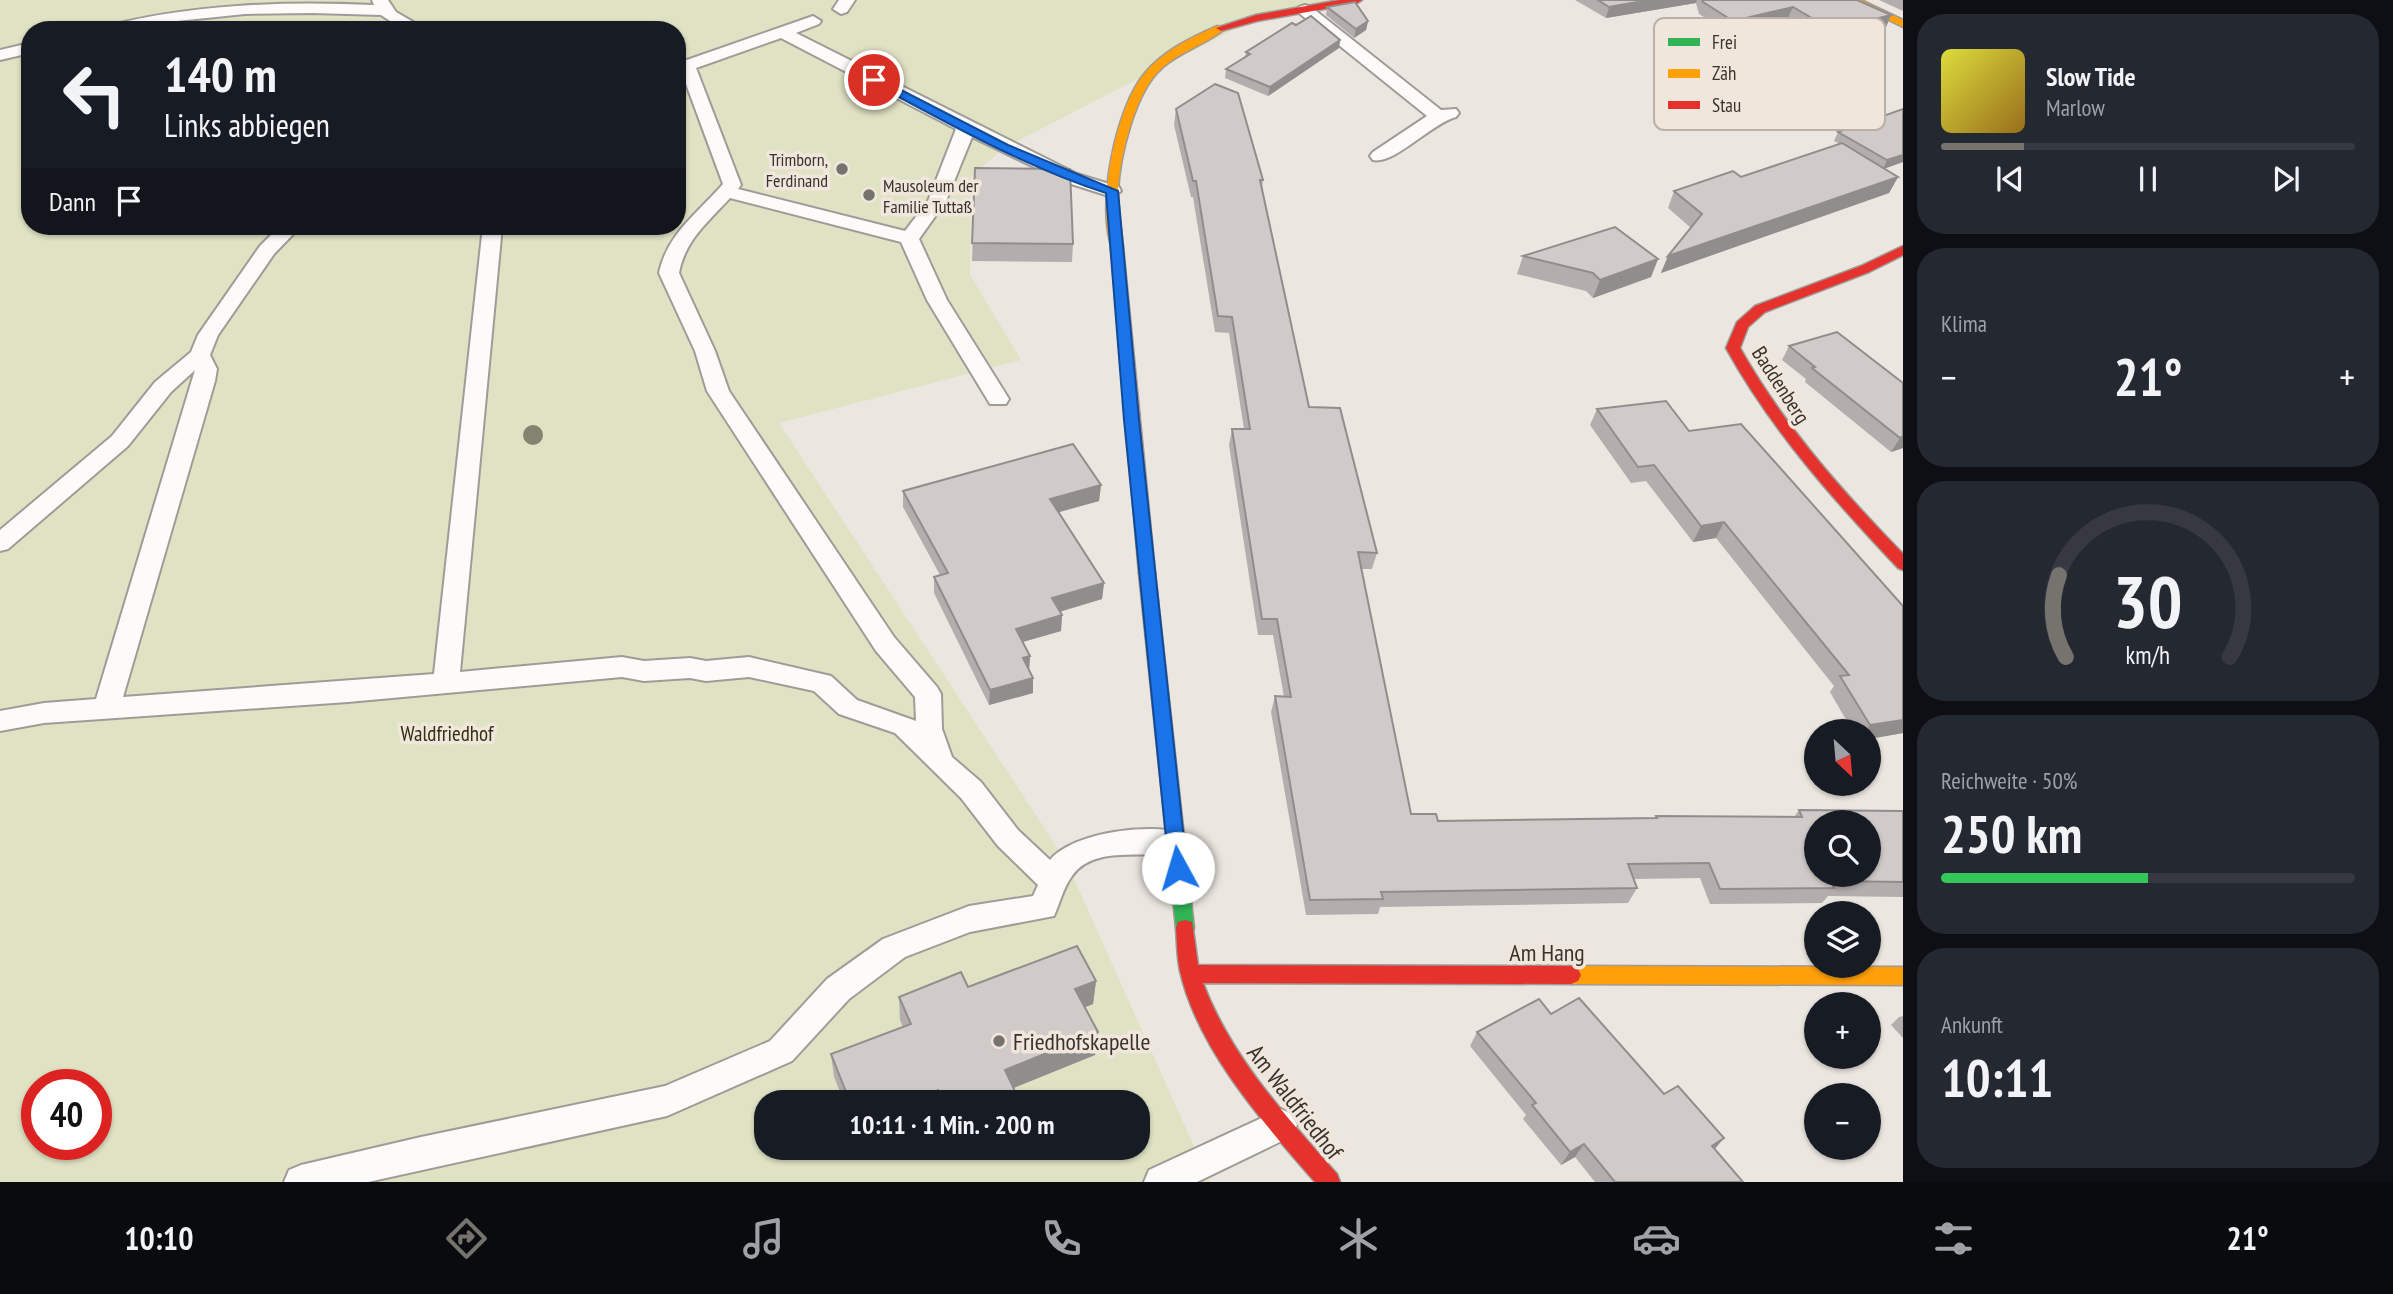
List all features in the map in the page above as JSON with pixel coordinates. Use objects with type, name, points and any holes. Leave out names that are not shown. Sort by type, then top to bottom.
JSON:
[{"type":"street","name":"Am Waldfriedhof","points":[[1329,1182],[1253,1094],[1213,1031],[1190,974],[1131,420],[1112,191],[1124,134],[1133,108],[1146,77],[1163,61],[1218,29],[1256,18],[1357,0]]},
{"type":"street","points":[[1853,0],[1903,24]]},
{"type":"street","name":"Baddenberg","points":[[1903,250],[1866,269],[1760,309],[1742,325],[1733,348],[1747,379],[1787,435],[1903,564]]},
{"type":"street","name":"Am Hang","points":[[1190,974],[1903,976]]},
{"type":"lane","points":[[153,21],[201,11],[252,7],[382,5],[399,21]]},
{"type":"lane","points":[[1305,10],[1444,114],[1379,156]]},
{"type":"lane","points":[[686,64],[813,21]]},
{"type":"lane","points":[[784,33],[1071,178],[1112,191]]},
{"type":"lane","points":[[0,55],[21,50]]},
{"type":"lane","points":[[686,78],[732,185],[679,244],[670,259],[669,272],[705,351],[718,391],[885,644],[928,695],[929,729],[941,763]]},
{"type":"lane","points":[[909,238],[926,223],[941,194],[967,127]]},
{"type":"lane","points":[[727,192],[909,238]]},
{"type":"lane","points":[[0,543],[120,441],[163,387],[200,355],[208,335],[267,250],[282,235]]},
{"type":"lane","points":[[446,684],[492,235]]},
{"type":"lane","points":[[909,238],[937,300],[998,399]]},
{"type":"lane","points":[[107,707],[204,382],[206,369],[200,355]]},
{"type":"lane","points":[[0,722],[44,713],[107,707],[235,701],[622,667],[644,671],[690,668],[706,671],[749,667],[822,683],[848,707],[904,726],[971,790],[1008,838],[1053,881]]},
{"type":"lane","points":[[301,1182],[421,1153],[667,1101],[781,1051],[838,989],[894,948],[970,919],[1044,907],[1053,881],[1066,861],[1100,845],[1175,842]]},
{"type":"lane","points":[[1161,1182],[1280,1125]]},
{"type":"green space","name":"Waldfriedhof","points":[[0,0],[1357,0],[1256,18],[1004,148],[971,177],[970,275],[1021,360],[779,423],[1066,861],[1210,1182],[0,1182]]},
{"type":"building","points":[[1598,0],[1649,0],[1609,7]]},
{"type":"building","points":[[1702,0],[1857,0],[1891,15],[1879,18],[1812,18],[1793,7],[1746,18],[1728,18]]},
{"type":"building","points":[[1355,2],[1368,21],[1356,29],[1327,7]]},
{"type":"building","points":[[1311,16],[1340,40],[1270,87],[1226,69],[1250,54],[1246,52],[1292,23],[1296,25]]},
{"type":"building","points":[[1215,84],[1238,93],[1263,180],[1260,180],[1309,407],[1340,408],[1377,553],[1358,552],[1411,814],[1436,814],[1438,821],[1657,818],[1656,816],[1802,817],[1799,810],[1804,810],[1804,887],[1834,888],[1720,889],[1709,863],[1628,864],[1637,888],[1381,892],[1383,899],[1310,900],[1275,696],[1291,697],[1277,619],[1262,619],[1232,429],[1250,429],[1232,317],[1218,316],[1196,181],[1193,181],[1176,109]]},
{"type":"building","points":[[1903,109],[1903,155],[1887,160],[1838,132],[1885,130],[1885,115]]},
{"type":"building","points":[[1842,143],[1898,177],[1668,256],[1702,214],[1674,191],[1733,171],[1741,177]]},
{"type":"building","points":[[975,168],[1070,169],[1073,244],[972,243]]},
{"type":"building","points":[[1615,227],[1658,259],[1600,280],[1593,273],[1523,256]]},
{"type":"building","points":[[1837,332],[1903,383],[1903,436],[1900,438],[1812,368],[1815,367],[1789,346]]},
{"type":"building","points":[[1666,401],[1689,431],[1741,424],[1903,606],[1903,720],[1881,723],[1881,719],[1866,719],[1840,676],[1849,675],[1724,522],[1701,526],[1654,465],[1638,467],[1597,409]]},
{"type":"building","points":[[1073,444],[1101,485],[1050,499],[1104,583],[1052,598],[1062,615],[1016,629],[1030,656],[1023,658],[1033,678],[990,690],[934,577],[948,573],[903,491]]},
{"type":"building","points":[[1881,811],[1903,811],[1903,882],[1881,882]]},
{"type":"building","points":[[1077,946],[1096,981],[1075,989],[1098,1032],[1005,1070],[1014,1090],[845,1090],[831,1054],[911,1024],[899,997],[961,972],[968,987]]},
{"type":"building","points":[[1579,998],[1664,1094],[1678,1086],[1724,1138],[1712,1146],[1743,1182],[1615,1182],[1584,1144],[1570,1152],[1532,1105],[1536,1103],[1477,1032],[1539,999],[1551,1014]]},
{"type":"traffic: fast","points":[[1147,573],[1185,928]]},
{"type":"traffic: slow","points":[[1853,0],[1903,24]]},
{"type":"traffic: slow","points":[[1117,247],[1112,207],[1115,167],[1123,134],[1140,89],[1151,72],[1169,57],[1221,28]]},
{"type":"traffic: slow","points":[[1571,975],[1903,976]]},
{"type":"traffic: jam","points":[[1221,28],[1256,18],[1357,0]]},
{"type":"traffic: jam","points":[[1117,247],[1147,573]]},
{"type":"traffic: jam","points":[[1903,250],[1865,269],[1760,309],[1742,325],[1733,348],[1769,407],[1810,462],[1903,564]]},
{"type":"traffic: jam","points":[[1185,928],[1191,976],[1216,1034],[1249,1086],[1329,1182]]},
{"type":"traffic: jam","points":[[1190,974],[1571,975]]},
{"type":"place","name":"Trimborn, Ferdinand","points":[[842,169]]},
{"type":"place","name":"Mausoleum der Familie Tuttaß","points":[[869,195]]},
{"type":"place","name":"Friedhofskapelle","points":[[999,1041]]},
{"type":"route","points":[[874,80],[1004,148],[1071,178],[1112,191],[1131,420],[1178,868]]}]
